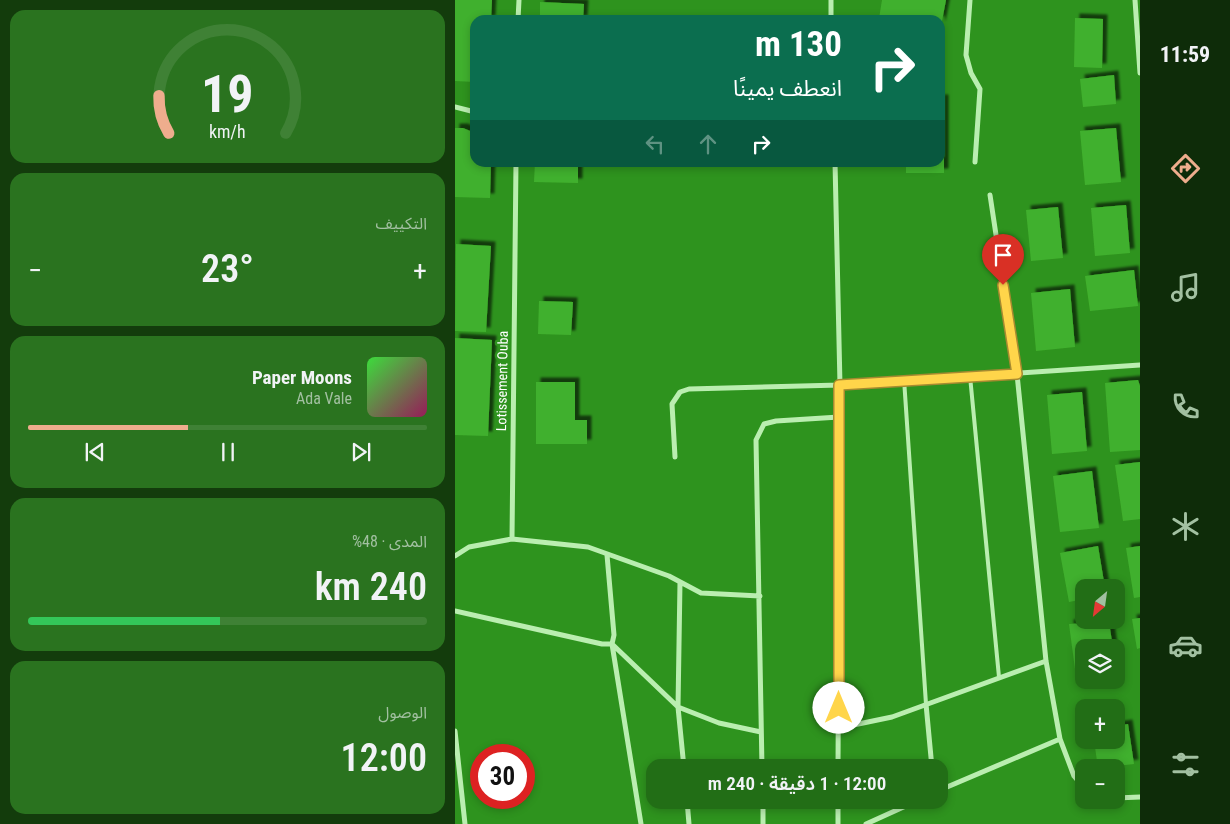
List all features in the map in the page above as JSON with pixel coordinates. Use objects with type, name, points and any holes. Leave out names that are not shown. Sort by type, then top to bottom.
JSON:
[{"type":"street","points":[[519,0],[519,15]]},
{"type":"street","points":[[831,0],[831,15]]},
{"type":"street","points":[[970,0],[967,55],[971,73],[980,89],[975,162]]},
{"type":"street","points":[[1135,0],[1140,72]]},
{"type":"street","points":[[455,106],[470,110]]},
{"type":"street","name":"Lotissement Ouba","points":[[512,539],[516,167]]},
{"type":"street","points":[[835,167],[839,385],[839,759]]},
{"type":"street","points":[[989,195],[1017,374],[1046,662],[1060,739],[1075,777]]},
{"type":"street","points":[[675,457],[673,404],[680,392],[689,388],[839,385],[904,379],[1017,374],[1140,365]]},
{"type":"street","points":[[762,759],[756,440],[764,424],[777,421],[839,417]]},
{"type":"street","points":[[455,556],[469,547],[512,539],[588,547],[656,571],[701,593],[760,596]]},
{"type":"street","points":[[607,555],[615,635],[612,644],[641,824]]},
{"type":"street","points":[[680,582],[679,707],[683,759]]},
{"type":"street","points":[[455,611],[602,644],[612,644],[679,707],[719,723],[761,732]]},
{"type":"street","points":[[839,728],[892,717],[1046,662]]},
{"type":"street","points":[[926,704],[931,759]]},
{"type":"street","points":[[455,731],[465,824]]},
{"type":"street","points":[[948,787],[1060,739]]},
{"type":"street","points":[[455,794],[462,794]]},
{"type":"street","points":[[1125,798],[1140,797]]},
{"type":"street","points":[[688,809],[689,824]]},
{"type":"street","points":[[763,809],[763,824]]},
{"type":"street","points":[[838,809],[838,824]]},
{"type":"street","points":[[866,824],[899,809]]},
{"type":"lane","points":[[970,376],[999,678]]},
{"type":"lane","points":[[904,379],[926,704]]},
{"type":"building","points":[[455,0],[492,0],[491,15],[470,15],[470,82],[455,81]]},
{"type":"building","points":[[882,0],[946,0],[943,15],[880,15]]},
{"type":"building","points":[[540,2],[584,4],[583,15],[540,15]]},
{"type":"building","points":[[1075,18],[1103,19],[1102,68],[1074,67]]},
{"type":"building","points":[[1114,75],[1116,104],[1083,107],[1080,79]]},
{"type":"building","points":[[455,128],[463,128],[470,131],[470,167],[491,167],[490,198],[455,197]]},
{"type":"building","points":[[1116,128],[1121,182],[1085,185],[1080,131]]},
{"type":"building","points":[[535,167],[578,167],[578,183],[534,182]]},
{"type":"building","points":[[906,167],[944,167],[944,173],[906,173]]},
{"type":"building","points":[[1126,205],[1130,253],[1095,256],[1091,208]]},
{"type":"building","points":[[1058,207],[1063,258],[1031,261],[1026,210]]},
{"type":"building","points":[[456,244],[491,246],[486,332],[455,331]]},
{"type":"building","points":[[1134,270],[1138,306],[1090,311],[1085,276]]},
{"type":"building","points":[[1070,289],[1075,347],[1036,351],[1031,293]]},
{"type":"building","points":[[539,301],[573,302],[571,335],[538,334]]},
{"type":"building","points":[[455,338],[492,340],[488,436],[455,435]]},
{"type":"building","points":[[1138,380],[1140,386],[1140,450],[1110,452],[1105,383]]},
{"type":"building","points":[[536,382],[575,382],[575,420],[587,420],[587,444],[536,444]]},
{"type":"building","points":[[1082,392],[1087,451],[1052,454],[1047,395]]},
{"type":"building","points":[[1140,462],[1140,519],[1123,521],[1115,465]]},
{"type":"building","points":[[1092,471],[1099,528],[1060,532],[1053,476]]},
{"type":"building","points":[[1098,546],[1104,579],[1075,579],[1075,601],[1069,602],[1060,553]]},
{"type":"building","points":[[1140,546],[1140,597],[1134,598],[1126,548]]},
{"type":"building","points":[[1140,618],[1140,648],[1137,649],[1132,619]]},
{"type":"building","points":[[1069,624],[1075,624],[1075,629],[1110,629],[1112,639],[1075,639],[1075,669]]},
{"type":"building","points":[[1125,724],[1128,724],[1134,764],[1125,765],[1125,759],[1097,759],[1095,749],[1125,749]]},
{"type":"route","points":[[839,708],[839,385],[904,379],[1017,374],[1003,285]]}]
